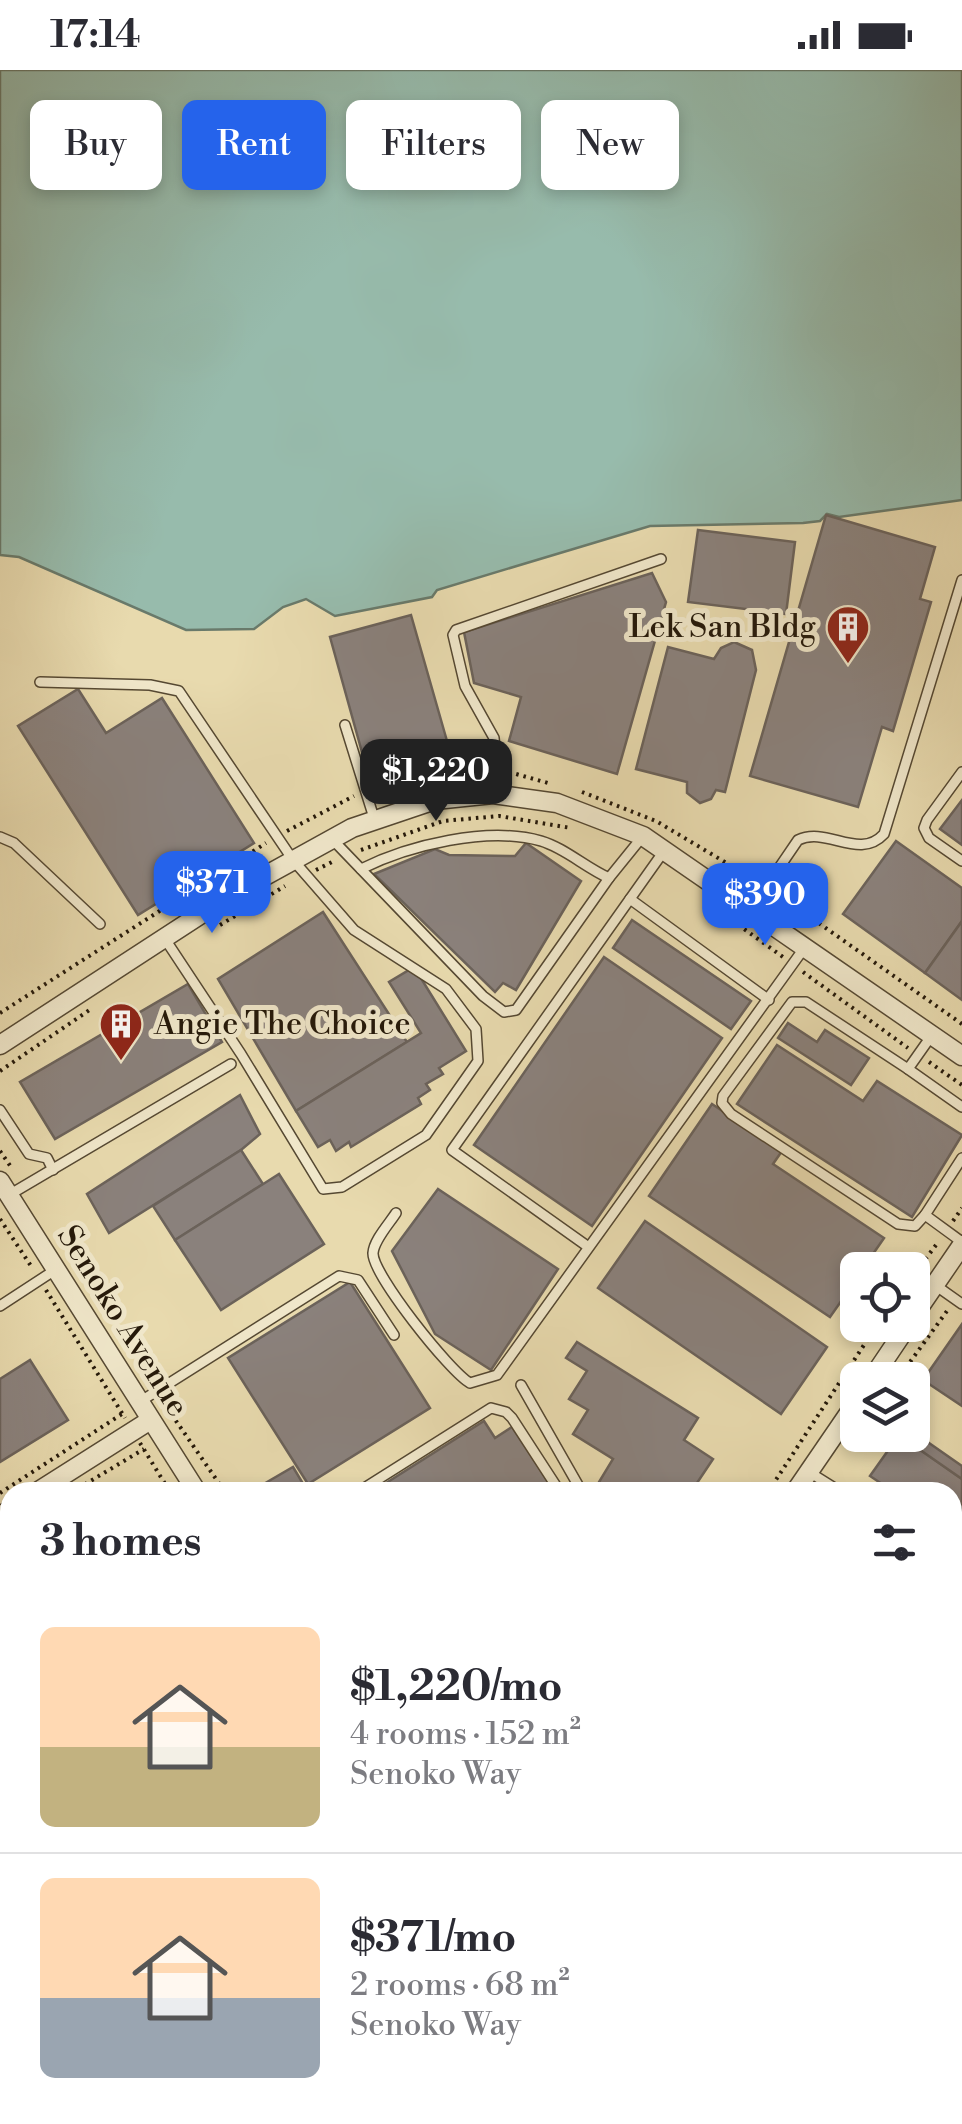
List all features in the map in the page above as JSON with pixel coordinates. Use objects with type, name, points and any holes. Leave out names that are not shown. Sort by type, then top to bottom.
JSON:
[{"type":"street","points":[[0,1045],[232,894],[332,839],[374,818],[435,800],[492,794],[557,803],[643,836],[962,1056]]},
{"type":"street","name":"Senoko Avenue","points":[[4,1188],[48,1275],[138,1403],[141,1426],[189,1482]]},
{"type":"street","points":[[930,1291],[962,1244]]},
{"type":"street","points":[[57,1482],[141,1426]]},
{"type":"street","points":[[802,1482],[840,1426]]},
{"type":"lane","points":[[492,794],[494,738],[465,686],[453,635],[456,630],[661,560]]},
{"type":"lane","points":[[752,910],[804,836],[864,846],[875,844],[884,834],[962,580]]},
{"type":"lane","points":[[40,682],[150,685],[180,691],[292,860],[354,930],[446,988],[476,1030],[478,1061],[426,1136],[342,1187],[322,1189],[241,1054],[165,939]]},
{"type":"lane","points":[[345,724],[374,818]]},
{"type":"lane","points":[[962,772],[924,828],[929,838],[962,860]]},
{"type":"lane","points":[[0,836],[14,844],[100,924]]},
{"type":"lane","points":[[332,839],[496,1010],[510,1012],[516,1010],[643,836]]},
{"type":"lane","points":[[361,869],[386,856],[439,840],[490,837],[542,841],[610,878]]},
{"type":"lane","points":[[587,1246],[452,1150],[666,850]]},
{"type":"lane","points":[[630,899],[769,1000]]},
{"type":"lane","points":[[396,1213],[374,1246],[374,1264],[458,1376],[470,1383],[496,1375],[806,947]]},
{"type":"lane","points":[[962,1107],[806,1002],[797,1000],[762,1041],[722,1103],[731,1114],[898,1224],[915,1226],[962,1158]]},
{"type":"lane","points":[[908,1069],[932,1035]]},
{"type":"lane","points":[[4,1188],[54,1170],[231,1064]]},
{"type":"lane","points":[[0,1110],[29,1154],[47,1158],[54,1170]]},
{"type":"lane","points":[[925,1215],[962,1244]]},
{"type":"lane","points":[[0,1306],[48,1275]]},
{"type":"lane","points":[[138,1403],[338,1276],[358,1280],[394,1335]]},
{"type":"lane","points":[[934,1285],[959,1302]]},
{"type":"lane","points":[[521,1386],[576,1482]]},
{"type":"lane","points":[[374,1482],[492,1408],[512,1418],[554,1482]]},
{"type":"lane","points":[[809,1472],[825,1482]]},
{"type":"path","points":[[0,1013],[277,836],[366,790],[495,768],[549,783]]},
{"type":"path","points":[[567,788],[656,820],[766,887],[962,1024]]},
{"type":"path","points":[[0,1071],[95,1006]]},
{"type":"path","points":[[930,1253],[962,1208]]},
{"type":"path","points":[[0,1219],[48,1275],[122,1414],[141,1426],[144,1449],[164,1482]]},
{"type":"path","points":[[911,1362],[959,1302]]},
{"type":"path","points":[[775,1482],[866,1342]]},
{"type":"path","points":[[162,1400],[217,1482]]},
{"type":"path","points":[[17,1482],[122,1414]]},
{"type":"path","points":[[89,1482],[144,1449]]},
{"type":"shaded area","points":[[0,70],[962,70],[962,500],[839,517],[827,514],[820,521],[803,523],[650,526],[437,590],[432,597],[335,616],[306,599],[283,607],[254,629],[186,630],[19,557],[0,555]]},
{"type":"building: Industry","name":"Lek San Bldg","points":[[826,515],[935,547],[920,599],[931,602],[893,731],[882,727],[858,807],[750,776]]},
{"type":"building: Industry","points":[[698,530],[795,542],[786,614],[688,602]]},
{"type":"building: Industry","points":[[652,573],[666,602],[617,774],[509,741],[521,697],[474,683],[464,632]]},
{"type":"building: Industry","points":[[411,615],[447,741],[365,763],[330,637]]},
{"type":"building: Industry","points":[[734,642],[752,650],[756,670],[725,792],[716,790],[711,799],[700,803],[687,793],[687,782],[636,769],[668,647],[714,659],[721,648]]},
{"type":"building: Industry","points":[[78,689],[106,733],[162,698],[254,843],[138,915],[18,726]]},
{"type":"building: Industry","points":[[962,800],[962,845],[940,829]]},
{"type":"building: Industry","points":[[896,841],[962,888],[962,921],[925,973],[843,914]]},
{"type":"building: Industry","points":[[526,843],[581,881],[516,990],[503,983],[495,992],[374,874],[435,849],[449,855],[515,856]]},
{"type":"building: Industry","points":[[323,912],[407,1042],[296,1111],[218,979]]},
{"type":"building: Industry","points":[[632,920],[751,1001],[731,1029],[613,948]]},
{"type":"building: Industry","points":[[962,921],[962,1000],[925,973]]},
{"type":"building: Industry","points":[[604,957],[722,1038],[592,1226],[474,1145]]},
{"type":"building: Industry","points":[[414,967],[466,1051],[439,1068],[443,1074],[426,1084],[430,1090],[418,1098],[421,1104],[351,1147],[349,1142],[336,1151],[330,1140],[318,1147],[296,1111],[421,1033],[389,982]]},
{"type":"building: Industry","name":"Angie The Choice","points":[[188,984],[222,1042],[55,1139],[20,1082]]},
{"type":"building: Industry","points":[[788,1023],[817,1042],[825,1030],[869,1058],[851,1085],[778,1038]]},
{"type":"building: Industry","points":[[777,1045],[863,1101],[877,1081],[962,1135],[912,1217],[737,1104]]},
{"type":"building: Industry","points":[[240,1095],[260,1134],[109,1233],[87,1194]]},
{"type":"building: Industry","points":[[712,1104],[782,1151],[773,1164],[884,1238],[874,1252],[840,1252],[840,1303],[830,1317],[649,1196]]},
{"type":"building: Industry","points":[[241,1150],[263,1184],[175,1240],[153,1206]]},
{"type":"building: Industry","points":[[279,1174],[324,1244],[221,1310],[175,1240]]},
{"type":"building: Industry","points":[[438,1189],[558,1269],[491,1370],[435,1334],[392,1251]]},
{"type":"building: Industry","points":[[645,1221],[827,1347],[781,1414],[598,1288]]},
{"type":"building: Industry","points":[[350,1282],[430,1408],[307,1482],[228,1358]]},
{"type":"building: Industry","points":[[962,1324],[962,1406],[930,1385],[930,1370]]},
{"type":"building: Industry","points":[[577,1342],[698,1418],[684,1440],[713,1459],[698,1482],[599,1482],[613,1459],[573,1434],[588,1410],[569,1399],[587,1371],[566,1358]]},
{"type":"building: Industry","points":[[30,1360],[68,1420],[0,1462],[0,1379]]},
{"type":"building: Industry","points":[[484,1421],[495,1438],[512,1427],[548,1482],[388,1482]]},
{"type":"building: Industry","points":[[930,1444],[962,1466],[962,1479],[923,1452],[930,1452]]},
{"type":"building: Industry","points":[[887,1452],[923,1452],[962,1479],[962,1482],[879,1482],[870,1476]]},
{"type":"building: Industry","points":[[293,1467],[302,1482],[267,1482]]},
{"type":"place","name":"Lek San Bldg","points":[[848,665]]},
{"type":"place","name":"Angie The Choice","points":[[121,1062]]}]
